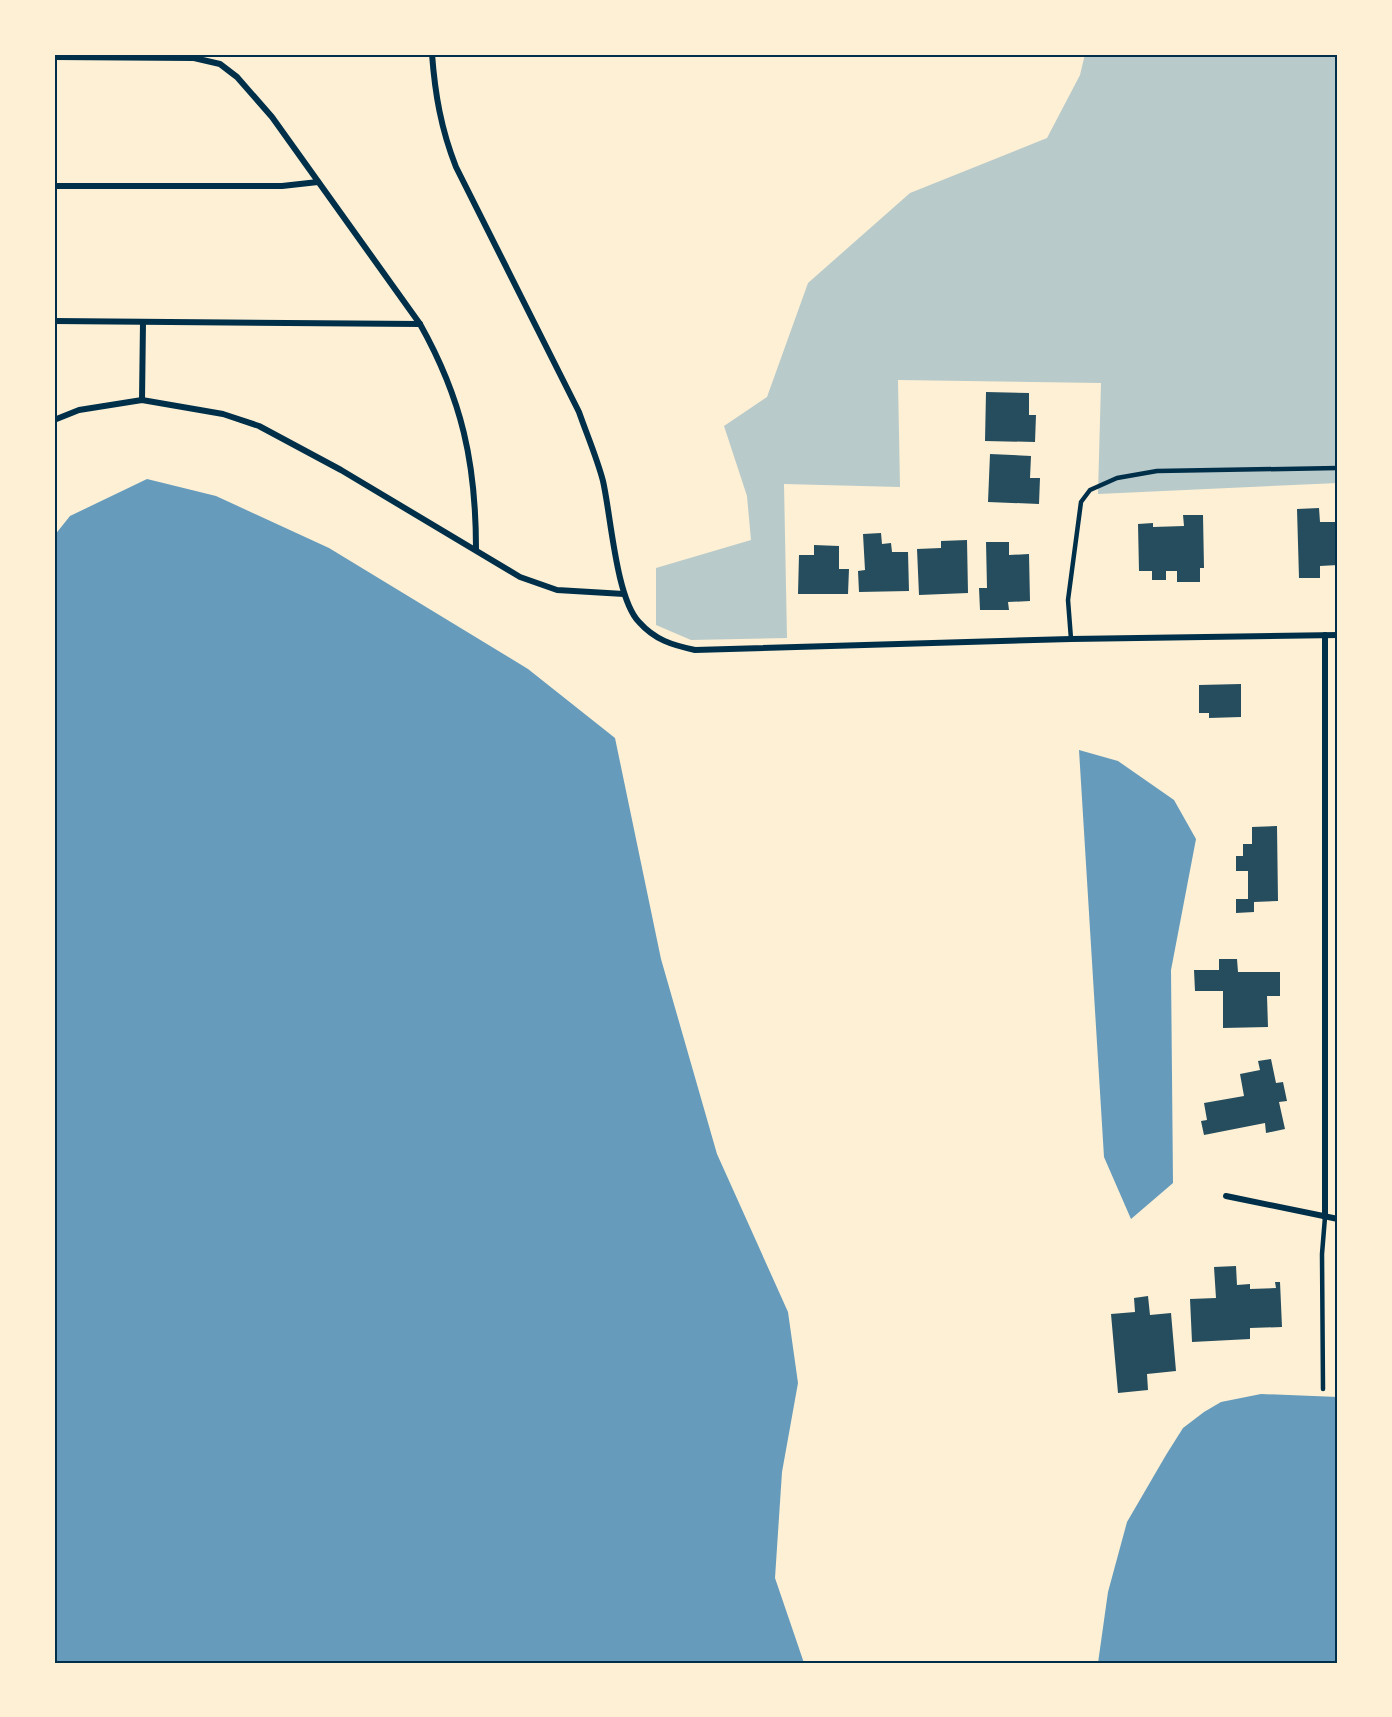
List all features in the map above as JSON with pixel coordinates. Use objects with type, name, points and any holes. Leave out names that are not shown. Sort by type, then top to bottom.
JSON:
[{"type":"street","points":[[432,54],[435,96],[443,135],[456,166],[583,423],[603,480],[624,594],[638,621],[666,644],[695,650],[1071,639],[1338,635]]},
{"type":"street","points":[[54,57],[194,58],[220,64],[237,77],[272,117],[420,324],[448,377],[460,412],[476,496],[476,549]]},
{"type":"street","points":[[54,186],[282,186],[318,182]]},
{"type":"street","points":[[54,321],[420,324]]},
{"type":"street","points":[[142,400],[143,321]]},
{"type":"street","points":[[54,420],[79,410],[142,400],[223,414],[259,426],[476,549],[505,569],[542,586],[573,592],[624,594]]},
{"type":"street","points":[[1325,635],[1325,1217]]},
{"type":"street","points":[[1226,1197],[1338,1219]]},
{"type":"lane","points":[[1071,639],[1068,600],[1081,502],[1090,490],[1117,478],[1157,471],[1338,468]]},
{"type":"lane","points":[[1323,1389],[1322,1254],[1325,1217]]},
{"type":"shaded area","points":[[1085,54],[1338,54],[1338,483],[1098,494],[1101,383],[898,380],[900,487],[784,484],[787,638],[691,640],[656,625],[656,568],[751,540],[747,496],[724,426],[767,397],[808,283],[910,193],[1047,138],[1080,75]]},
{"type":"water","points":[[147,479],[216,496],[329,548],[528,669],[615,738],[661,959],[717,1154],[788,1312],[798,1383],[782,1472],[775,1578],[804,1663],[54,1663],[54,536],[70,516]]},
{"type":"water","points":[[1079,750],[1118,761],[1174,800],[1196,839],[1171,970],[1173,1183],[1131,1219],[1104,1157]]},
{"type":"water","points":[[1261,1394],[1338,1397],[1338,1663],[1098,1663],[1108,1592],[1127,1522],[1166,1455],[1183,1428],[1204,1412],[1221,1402]]},
{"type":"building","points":[[986,392],[1029,393],[1029,415],[1036,415],[1035,442],[985,441]]},
{"type":"building","points":[[990,454],[1031,456],[1030,478],[1040,478],[1039,504],[988,502]]},
{"type":"building","points":[[1319,508],[1320,522],[1338,522],[1338,565],[1320,566],[1320,578],[1299,578],[1297,509]]},
{"type":"building","points":[[1183,515],[1203,515],[1204,568],[1200,568],[1200,582],[1177,582],[1177,571],[1166,571],[1166,580],[1152,580],[1152,571],[1139,571],[1138,524],[1153,523],[1153,527],[1184,526]]},
{"type":"building","points":[[881,533],[882,544],[891,543],[892,552],[908,552],[909,591],[859,592],[858,571],[865,570],[863,534]]},
{"type":"building","points":[[967,540],[968,593],[919,595],[917,549],[941,548],[941,541]]},
{"type":"building","points":[[986,542],[1009,542],[1009,555],[1029,554],[1030,601],[1008,602],[1009,610],[980,610],[979,588],[987,588]]},
{"type":"building","points":[[814,545],[839,546],[839,569],[849,569],[848,594],[798,594],[799,555],[814,555]]},
{"type":"building","points":[[1241,684],[1241,717],[1209,718],[1209,713],[1199,713],[1199,685]]},
{"type":"building","points":[[1277,826],[1278,901],[1254,902],[1254,912],[1236,913],[1236,899],[1248,899],[1248,871],[1236,871],[1236,856],[1243,856],[1243,844],[1252,844],[1252,827]]},
{"type":"building","points":[[1219,959],[1237,959],[1238,972],[1280,972],[1280,996],[1267,996],[1268,1027],[1223,1028],[1223,991],[1195,991],[1194,970],[1219,970]]},
{"type":"building","points":[[1271,1059],[1276,1083],[1283,1082],[1287,1101],[1279,1102],[1285,1129],[1266,1133],[1265,1123],[1204,1135],[1201,1121],[1207,1120],[1204,1103],[1244,1096],[1240,1074],[1260,1070],[1258,1061]]},
{"type":"building","points":[[1236,1266],[1237,1285],[1250,1284],[1250,1289],[1276,1288],[1275,1282],[1280,1282],[1282,1327],[1250,1328],[1250,1339],[1192,1342],[1190,1299],[1216,1298],[1214,1267]]},
{"type":"building","points":[[1148,1296],[1150,1315],[1171,1313],[1176,1371],[1147,1374],[1148,1390],[1118,1393],[1111,1314],[1135,1312],[1134,1298]]}]
